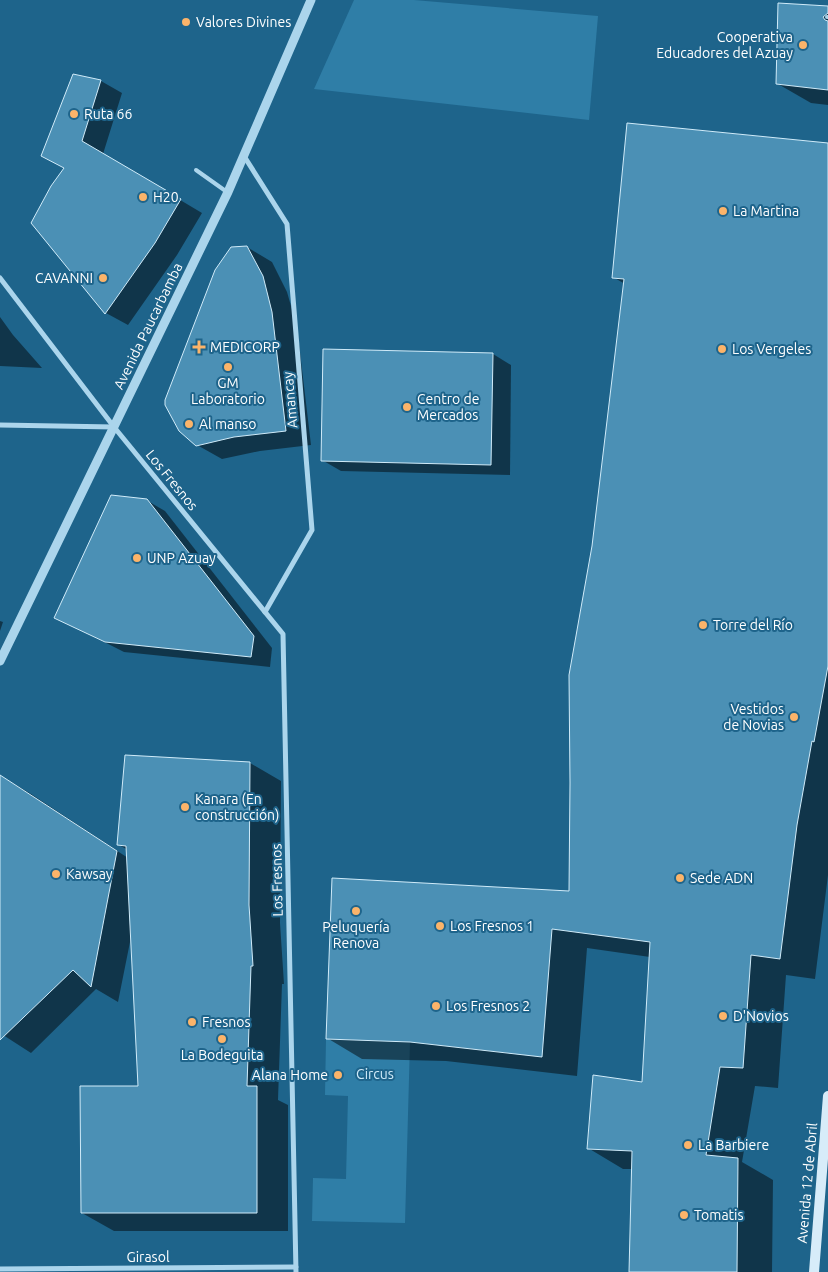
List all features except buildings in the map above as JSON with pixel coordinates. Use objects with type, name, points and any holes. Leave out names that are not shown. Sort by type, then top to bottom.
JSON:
[{"type":"main road","name":"Avenida 12 de Abril","points":[[814,1272],[828,1096]]},
{"type":"street","name":"Avenida Paucarbamba","points":[[0,660],[228,192],[311,0]]},
{"type":"street","name":"Amancay","points":[[244,156],[287,224],[312,530],[265,612]]},
{"type":"street","name":"Los Fresnos","points":[[0,278],[114,427],[283,634],[296,1269]]},
{"type":"street","points":[[0,425],[114,427]]},
{"type":"street","name":"Girasol","points":[[0,1269],[296,1269]]},
{"type":"lane","points":[[196,170],[228,192]]},
{"type":"green space","points":[[354,0],[414,0],[598,16],[589,120],[314,89]]},
{"type":"green space","name":"Circus","points":[[326,1039],[410,1042],[405,1223],[312,1221],[313,1178],[346,1179],[348,1096],[325,1095]]},
{"type":"place","name":"Valores Divines","points":[[186,22]]},
{"type":"place","name":"Cooperativa Educadores del Azuay","points":[[803,45]]},
{"type":"place","name":"Ruta 66","points":[[74,114]]},
{"type":"place","name":"H20","points":[[143,197]]},
{"type":"place","name":"La Martina","points":[[723,211]]},
{"type":"place","name":"CAVANNI","points":[[103,278]]},
{"type":"place","name":"MEDICORP","points":[[199,347]]},
{"type":"place","name":"Los Vergeles","points":[[722,349]]},
{"type":"place","name":"GM Laboratorio","points":[[228,367]]},
{"type":"place","name":"Centro de Mercados","points":[[407,407]]},
{"type":"place","name":"Al manso","points":[[189,424]]},
{"type":"place","name":"UNP Azuay","points":[[137,558]]},
{"type":"place","name":"Torre del Río","points":[[703,625]]},
{"type":"place","name":"Vestidos de Novias","points":[[794,717]]},
{"type":"place","name":"Kanara (En construcción)","points":[[185,807]]},
{"type":"place","name":"Kawsay","points":[[56,874]]},
{"type":"place","name":"Sede ADN","points":[[680,878]]},
{"type":"place","name":"Peluquería Renova","points":[[356,911]]},
{"type":"place","name":"Los Fresnos 1","points":[[440,926]]},
{"type":"place","name":"Los Fresnos 2","points":[[436,1006]]},
{"type":"place","name":"D'Novios","points":[[723,1016]]},
{"type":"place","name":"Fresnos","points":[[192,1022]]},
{"type":"place","name":"La Bodeguita","points":[[222,1039]]},
{"type":"place","name":"Alana Home","points":[[338,1075]]},
{"type":"place","name":"La Barbiere","points":[[688,1145]]},
{"type":"place","name":"Tomatis","points":[[684,1215]]}]
